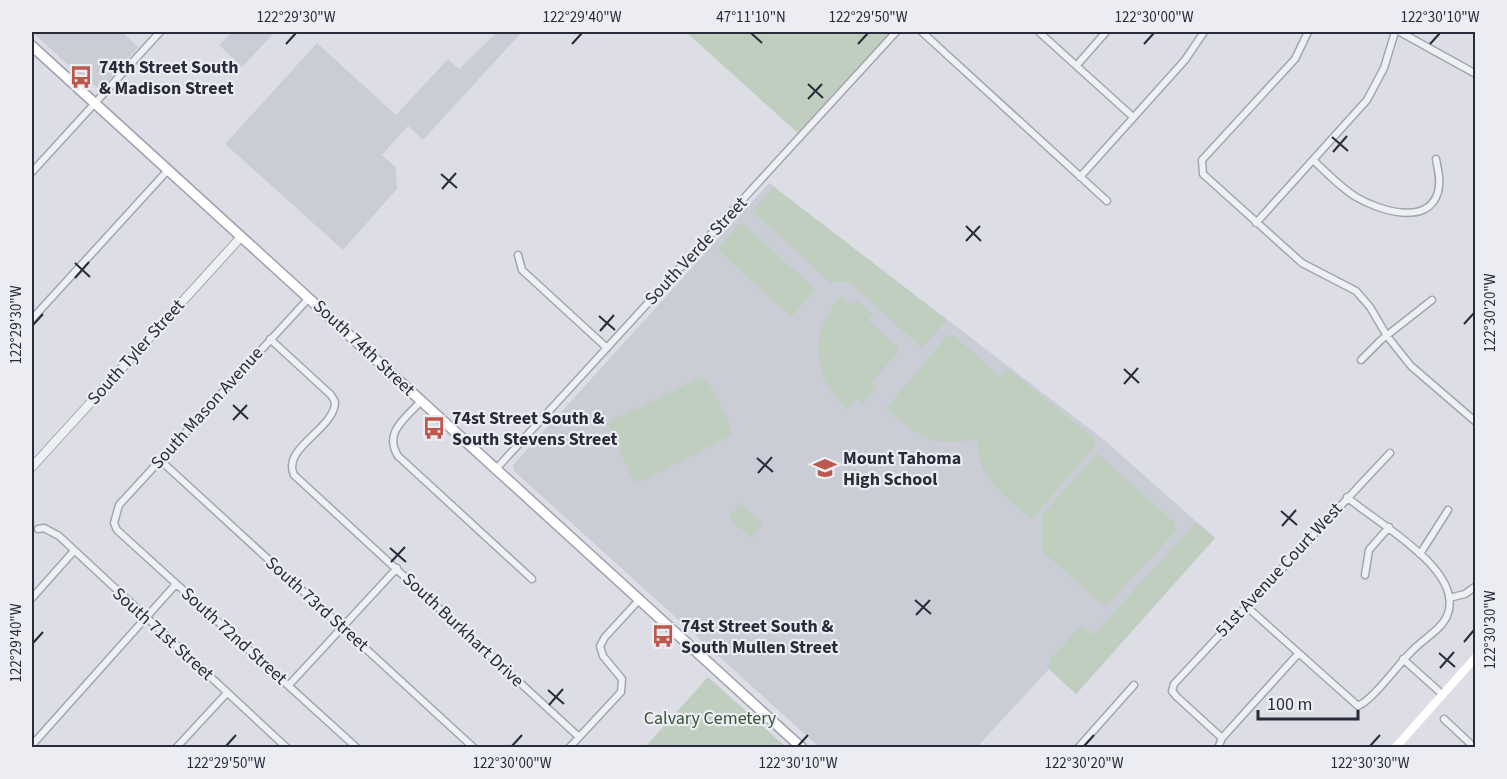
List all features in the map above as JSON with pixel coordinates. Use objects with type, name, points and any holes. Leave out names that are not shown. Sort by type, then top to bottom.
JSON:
[{"type":"main road","name":"South 74th Street","points":[[32,46],[802,747]]},
{"type":"main road","points":[[1395,747],[1476,657]]},
{"type":"street","points":[[32,172],[160,32]]},
{"type":"street","name":"South Verde Street","points":[[496,469],[896,32]]},
{"type":"street","points":[[922,32],[1107,201]]},
{"type":"street","points":[[1040,32],[1133,117]]},
{"type":"street","points":[[1077,65],[1106,32]]},
{"type":"street","points":[[1080,177],[1185,60],[1204,32]]},
{"type":"street","points":[[1308,32],[1294,59],[1205,156],[1201,167],[1205,177],[1302,263],[1356,291],[1370,306],[1387,336],[1411,366],[1476,422]]},
{"type":"street","points":[[1256,223],[1367,100],[1384,68],[1395,32]]},
{"type":"street","points":[[1400,32],[1476,74]]},
{"type":"street","points":[[1313,160],[1357,197],[1383,209],[1407,213],[1423,209],[1437,196],[1439,184],[1436,159]]},
{"type":"street","points":[[32,320],[168,170]]},
{"type":"street","name":"South Tyler Street","points":[[32,467],[241,237]]},
{"type":"street","points":[[518,255],[522,270],[607,348]]},
{"type":"street","name":"South Mason Avenue","points":[[114,523],[119,504],[309,297]]},
{"type":"street","points":[[1362,360],[1387,336],[1432,300]]},
{"type":"street","name":"South Burkhart Drive","points":[[270,339],[331,394],[335,402],[332,415],[294,456],[291,467],[294,475],[579,737]]},
{"type":"street","points":[[421,401],[396,428],[392,442],[402,460],[532,579]]},
{"type":"street","name":"51st Avenue Court West","points":[[1222,738],[1181,702],[1172,689],[1246,606],[1390,453]]},
{"type":"street","name":"South 73rd Street","points":[[160,460],[474,747]]},
{"type":"street","points":[[1246,606],[1353,704],[1360,706],[1403,659],[1444,622],[1449,612],[1449,598],[1444,583],[1420,554],[1389,527],[1347,497]]},
{"type":"street","points":[[1420,554],[1448,510]]},
{"type":"street","name":"South 72nd Street","points":[[114,523],[117,530],[357,747]]},
{"type":"street","points":[[1365,575],[1369,550],[1389,527]]},
{"type":"street","name":"South 71st Street","points":[[38,529],[44,528],[54,532],[73,552],[287,747]]},
{"type":"street","points":[[32,598],[73,552]]},
{"type":"street","points":[[289,686],[397,568]]},
{"type":"street","points":[[32,745],[176,584]]},
{"type":"street","points":[[1449,598],[1465,594],[1476,586]]},
{"type":"street","points":[[569,747],[621,692],[622,679],[603,656],[600,646],[605,637],[639,600]]},
{"type":"street","points":[[1218,747],[1222,738],[1298,654]]},
{"type":"street","points":[[1403,659],[1442,694]]},
{"type":"street","points":[[1078,747],[1134,685]]},
{"type":"street","points":[[176,747],[227,693]]},
{"type":"street","points":[[1444,719],[1475,747]]},
{"type":"shaded area","points":[[32,32],[122,32],[138,47],[102,89],[88,83]]},
{"type":"shaded area","points":[[232,32],[275,32],[242,67],[219,45]]},
{"type":"shaded area","points":[[497,32],[522,32],[423,140],[408,126],[382,155],[396,167],[397,189],[343,250],[225,144],[317,43],[396,115],[448,59],[459,69]]},
{"type":"shaded area","name":"Mount Tahoma High School","points":[[769,183],[1103,439],[1215,538],[1076,694],[1049,669],[977,747],[819,747],[514,471],[513,465]]},
{"type":"green space","points":[[686,32],[896,32],[801,136]]},
{"type":"green space","points":[[774,187],[947,320],[922,348],[849,282],[831,283],[752,211]]},
{"type":"green space","points":[[741,222],[816,290],[791,317],[717,249]]},
{"type":"green space","points":[[842,296],[852,305],[857,300],[873,314],[868,320],[897,347],[898,353],[871,382],[877,388],[862,404],[856,399],[847,409],[826,383],[818,354],[823,324],[831,309]]},
{"type":"green space","points":[[954,335],[1001,378],[1007,368],[1094,438],[1095,446],[1032,519],[993,484],[980,462],[977,450],[978,438],[949,442],[927,438],[907,426],[886,408],[947,336]]},
{"type":"green space","points":[[703,376],[731,426],[728,428],[732,435],[637,483],[631,476],[607,423]]},
{"type":"green space","points":[[1097,453],[1175,523],[1176,531],[1105,607],[1042,551],[1042,515]]},
{"type":"green space","points":[[741,503],[763,524],[751,538],[728,517]]},
{"type":"green space","points":[[1196,522],[1215,538],[1076,694],[1049,669],[1049,660],[1082,625],[1093,635]]},
{"type":"green space","name":"Calvary Cemetery","points":[[708,677],[786,747],[645,747]]},
{"type":"place","name":"74th Street South & Madison Street","points":[[81,77]]},
{"type":"place","name":"74st Street South & South Stevens Street","points":[[434,428]]},
{"type":"place","name":"Mount Tahoma High School","points":[[825,468]]},
{"type":"place","name":"74st Street South & South Mullen Street","points":[[663,636]]}]
